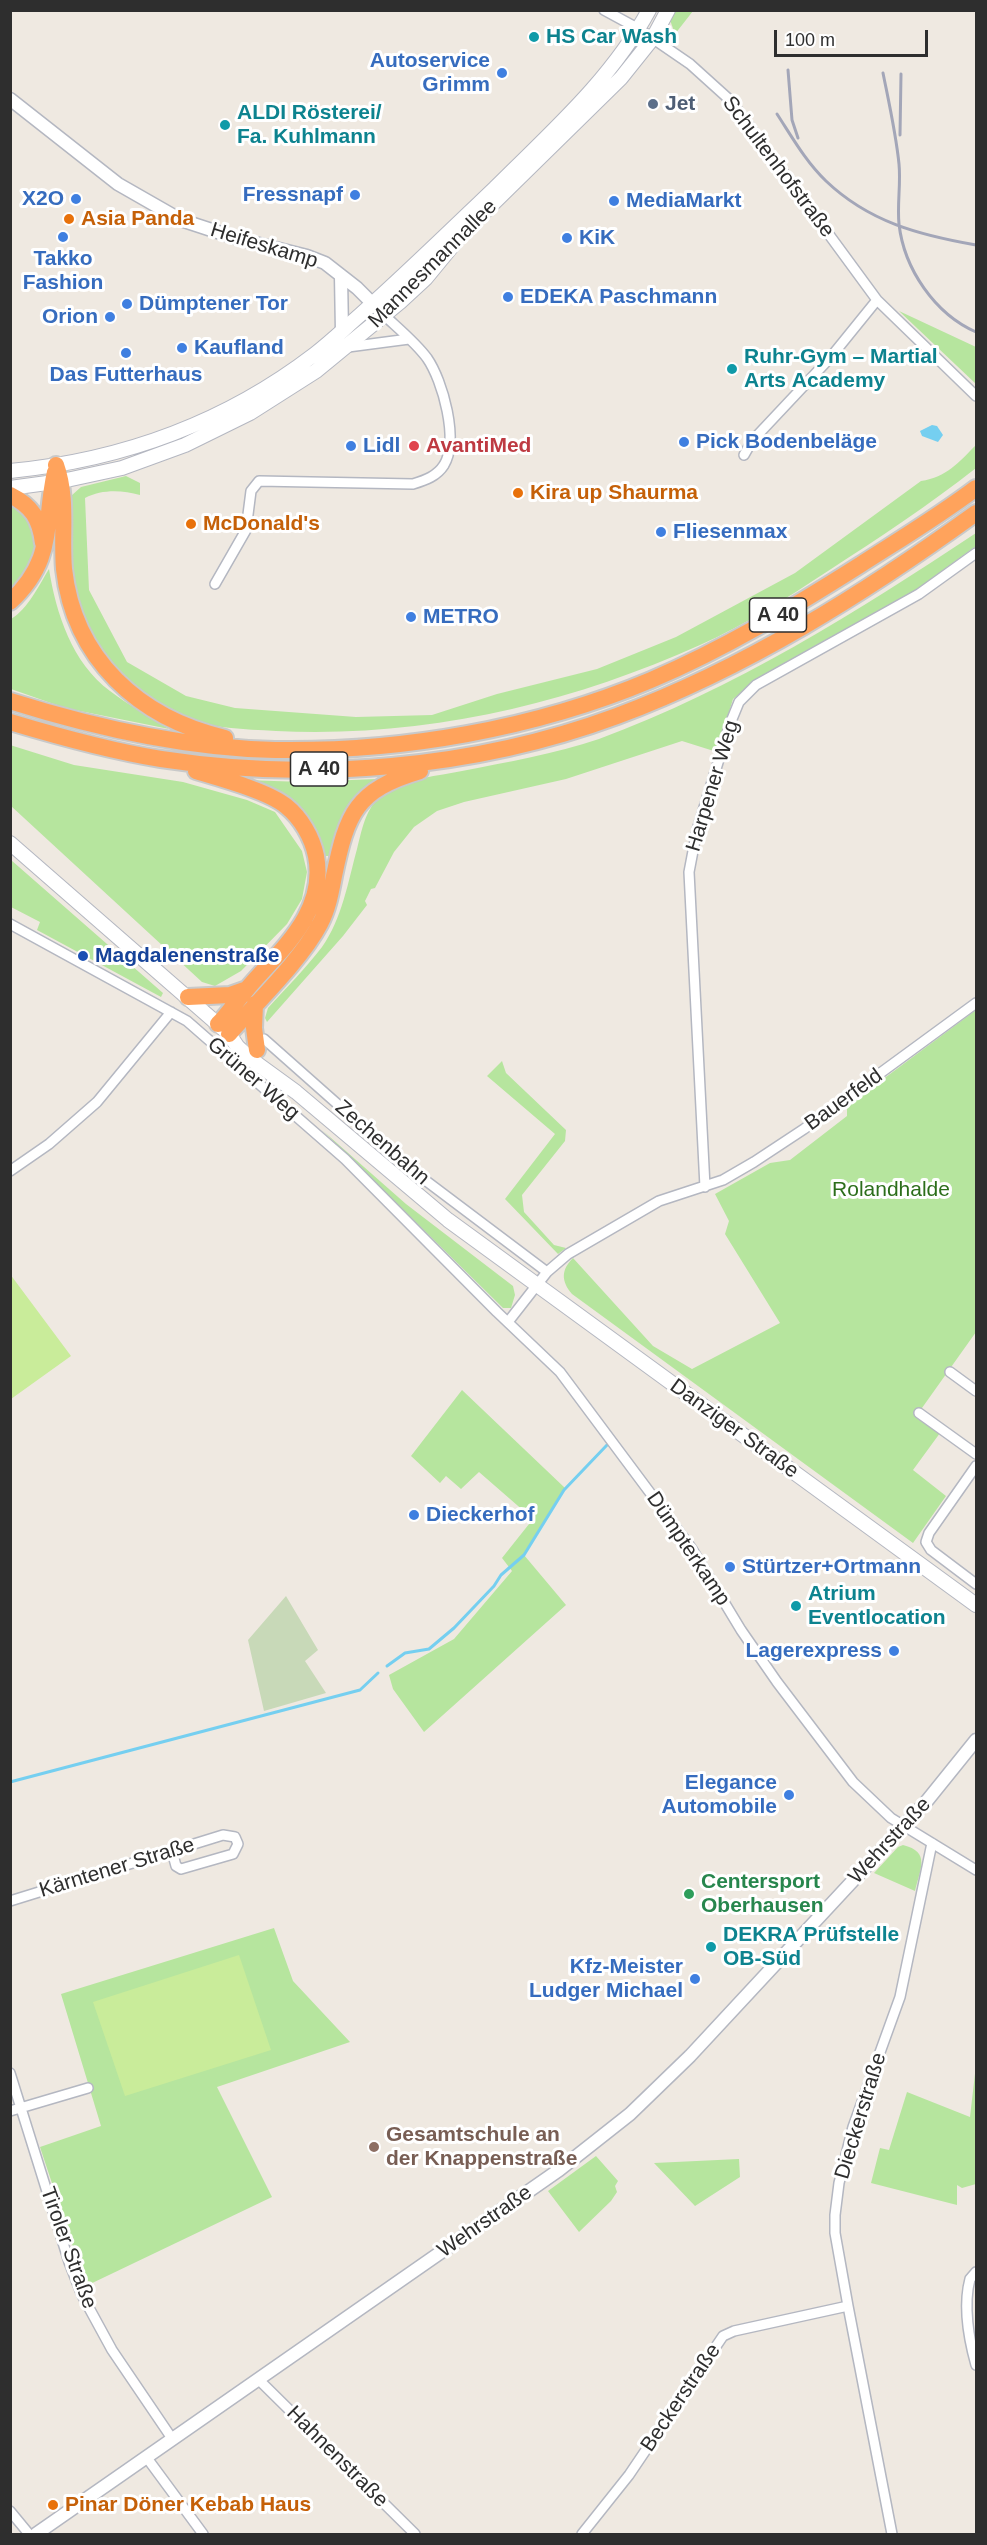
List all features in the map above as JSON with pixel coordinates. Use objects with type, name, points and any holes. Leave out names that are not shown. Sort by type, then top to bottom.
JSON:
[{"type":"highway","points":[[56,465],[69,601],[81,632],[102,666],[146,706],[176,723],[209,734],[275,750]]},
{"type":"highway","points":[[10,602],[27,587],[44,552],[57,482]]},
{"type":"highway","name":"A 40","points":[[10,701],[96,726],[152,737],[275,750],[344,748],[416,742],[490,729],[563,711],[649,681],[721,648],[949,508],[976,488]]},
{"type":"highway","points":[[10,495],[25,502],[34,512],[41,525],[44,552]]},
{"type":"highway","name":"A 40","points":[[10,722],[109,749],[161,759],[220,766],[321,770],[395,766],[476,754],[542,739],[615,717],[688,687],[754,654],[843,603],[976,513]]},
{"type":"highway","points":[[224,1029],[255,1004],[309,942],[321,922],[329,900],[347,822],[358,805],[377,787],[396,778],[476,754]]},
{"type":"highway","points":[[161,759],[246,787],[285,805],[302,823],[313,843],[318,866],[316,893],[305,920],[287,946],[248,988],[224,1029]]},
{"type":"highway","points":[[188,997],[230,995],[248,988]]},
{"type":"highway","points":[[255,1004],[254,1029],[260,1045]]},
{"type":"main road","name":"Mannesmannallee","points":[[10,471],[75,463],[121,452],[169,436],[283,377],[342,332],[373,304],[566,117],[609,71],[639,29],[649,10]]},
{"type":"main road","name":"Mannesmannallee","points":[[10,488],[57,482],[122,468],[185,445],[260,408],[348,347],[426,278],[463,233],[621,78],[653,38],[668,10]]},
{"type":"main road","name":"Zechenbahn","points":[[10,843],[224,1029],[252,1060],[296,1092],[421,1199],[492,1252]]},
{"type":"main road","name":"Zechenbahn","points":[[224,1029],[243,1040],[260,1045],[296,1092]]},
{"type":"main road","name":"Danziger Straße","points":[[492,1252],[976,1605]]},
{"type":"street","name":"Schultenhofstraße","points":[[604,10],[639,29],[690,64],[731,101],[877,300],[976,396]]},
{"type":"street","name":"Heifeskamp","points":[[10,99],[118,184],[181,220],[325,263],[373,304],[428,359],[441,386],[451,434],[450,450],[439,471],[429,479],[413,484],[260,481],[251,492],[246,530],[214,585]]},
{"type":"street","points":[[341,276],[342,332]]},
{"type":"street","points":[[744,455],[752,441],[830,358],[877,300]]},
{"type":"street","points":[[348,347],[409,339]]},
{"type":"street","name":"Harpener Weg","points":[[705,1187],[689,872],[697,830],[739,702],[756,685],[919,594],[976,553]]},
{"type":"street","name":"Grüner Weg","points":[[10,924],[187,1022],[258,1081],[345,1159],[463,1278]]},
{"type":"street","name":"Bauerfeld","points":[[508,1322],[547,1272],[568,1254],[659,1201],[705,1187],[734,1174],[778,1147],[976,1003]]},
{"type":"street","points":[[10,1171],[49,1144],[97,1102],[171,1012]]},
{"type":"street","name":"Zechenbahn","points":[[260,1045],[413,1171],[547,1272]]},
{"type":"street","name":"Dümpterkamp","points":[[463,1278],[555,1366],[574,1390],[692,1549],[741,1630],[811,1729],[866,1796],[904,1826],[976,1870]]},
{"type":"street","points":[[950,1372],[976,1390]]},
{"type":"street","points":[[919,1413],[976,1454]]},
{"type":"street","points":[[976,1466],[929,1533],[926,1542],[931,1550],[976,1584]]},
{"type":"street","name":"Wehrstraße","points":[[36,2535],[560,2170],[603,2136],[690,2056],[904,1826],[948,1777],[976,1740]]},
{"type":"street","name":"Kärntener Straße","points":[[10,1900],[223,1835],[230,1834],[236,1838],[238,1847],[233,1854],[181,1869],[176,1866],[172,1851]]},
{"type":"street","name":"Dieckerstraße","points":[[892,2535],[848,2306],[835,2233],[835,2215],[839,2183],[853,2127],[900,1997],[932,1843]]},
{"type":"street","name":"Tiroler Straße","points":[[10,2073],[69,2262],[82,2295],[112,2350],[173,2440]]},
{"type":"street","points":[[10,2111],[88,2088]]},
{"type":"street","points":[[976,2272],[968,2282],[968,2313],[970,2340],[976,2365]]},
{"type":"street","name":"Beckerstraße","points":[[582,2535],[629,2475],[723,2336],[734,2331],[848,2306]]},
{"type":"street","name":"Hahnenstraße","points":[[259,2380],[410,2533]]},
{"type":"street","points":[[147,2458],[204,2535]]},
{"type":"street","points":[[10,2511],[29,2535]]},
{"type":"green space","points":[[674,11],[693,11],[675,34],[670,20]]},
{"type":"green space","points":[[899,311],[976,347],[976,384]]},
{"type":"green space","points":[[976,445],[976,468],[958,482],[847,559],[733,629],[700,645],[598,685],[493,713],[440,723],[331,732],[240,729],[193,721],[153,702],[113,666],[92,639],[79,610],[75,594],[71,545],[71,496],[81,487],[126,476],[140,483],[140,495],[112,491],[85,498],[89,590],[127,662],[186,696],[235,708],[356,717],[432,715],[497,694],[597,669],[676,637],[795,573],[921,481],[945,473]]},
{"type":"green space","points":[[11,504],[24,512],[32,522],[36,533],[36,544],[28,567],[11,588]]},
{"type":"green space","points":[[976,533],[976,546],[916,590],[799,655],[756,681],[733,699],[717,752],[682,741],[566,779],[464,802],[437,811],[414,827],[394,852],[375,888],[371,889],[365,901],[367,905],[343,936],[267,1022],[265,1018],[268,1008],[322,947],[335,925],[344,900],[366,816],[375,802],[388,791],[424,778],[565,749],[599,739],[649,719],[698,697],[794,647]]},
{"type":"green space","points":[[49,569],[61,620],[85,666],[110,691],[169,729],[65,708],[11,689],[11,619],[28,603]]},
{"type":"green space","points":[[10,745],[74,765],[183,782],[247,800],[275,812],[302,851],[307,872],[302,899],[287,924],[241,971],[215,986],[202,982],[11,806]]},
{"type":"green space","points":[[376,779],[347,813],[337,833],[330,856],[325,856],[319,839],[305,815],[286,800],[245,780],[303,782]]},
{"type":"green space","points":[[11,860],[163,993],[161,997],[37,930],[40,922],[11,907]]},
{"type":"green space","name":"Rolandhalde","points":[[976,1010],[976,1332],[917,1415],[940,1433],[913,1470],[946,1496],[913,1543],[572,1294],[566,1285],[564,1276],[566,1267],[573,1258],[653,1346],[692,1369],[780,1323],[725,1234],[729,1221],[715,1194],[770,1163],[790,1160],[847,1116],[847,1106]]},
{"type":"green space","points":[[502,1061],[506,1073],[566,1130],[565,1141],[522,1195],[524,1212],[554,1245],[566,1248],[558,1254],[505,1199],[555,1134],[487,1076]]},
{"type":"green space","points":[[322,1130],[406,1204],[513,1286],[515,1295],[511,1308],[503,1308]]},
{"type":"green space","points":[[10,1274],[71,1356],[11,1399],[10,1399]]},
{"type":"green space","points":[[462,1390],[565,1488],[524,1555],[566,1605],[424,1732],[393,1689],[389,1675],[454,1639],[512,1571],[502,1558],[533,1519],[479,1472],[461,1489],[446,1476],[440,1483],[411,1456]]},
{"type":"green space","points":[[286,1596],[318,1650],[305,1661],[326,1693],[264,1711],[248,1640]]},
{"type":"green space","points":[[903,1845],[912,1848],[920,1857],[921,1869],[915,1891],[874,1873],[898,1847]]},
{"type":"green space","points":[[274,1928],[293,1981],[350,2042],[217,2087],[272,2197],[86,2286],[40,2147],[101,2126],[61,1994]]},
{"type":"green space","points":[[239,1955],[271,2050],[125,2096],[93,2002]]},
{"type":"green space","points":[[976,2065],[976,2184],[962,2188],[957,2185],[957,2205],[871,2183],[880,2148],[889,2150],[907,2092],[970,2117]]},
{"type":"green space","points":[[596,2156],[618,2181],[615,2186],[617,2192],[611,2201],[579,2232],[548,2191]]},
{"type":"green space","points":[[739,2159],[740,2177],[695,2206],[654,2163]]},
{"type":"water","points":[[932,425],[937,426],[943,435],[938,442],[922,436],[920,431]]},
{"type":"waterway","points":[[387,1666],[405,1653],[429,1649],[454,1628],[494,1586],[501,1575],[524,1555],[564,1490],[607,1445]]},
{"type":"waterway","points":[[10,1782],[360,1690],[378,1673]]},
{"type":"railway","points":[[788,70],[792,120],[798,138]]},
{"type":"railway","points":[[883,73],[898,153],[899,224],[907,257],[924,288],[935,302],[947,314],[976,332]]},
{"type":"railway","points":[[900,135],[901,74]]},
{"type":"railway","points":[[777,114],[819,174],[842,195],[860,207],[896,225],[935,237],[976,245]]},
{"type":"place","name":"HS Car Wash","points":[[534,37]]},
{"type":"place","name":"Autoservice Grimm","points":[[502,73]]},
{"type":"place","name":"Jet","points":[[653,104]]},
{"type":"place","name":"ALDI Rösterei/ Fa. Kuhlmann","points":[[225,125]]},
{"type":"place","name":"Fressnapf","points":[[355,195]]},
{"type":"place","name":"X2O","points":[[76,199]]},
{"type":"place","name":"MediaMarkt","points":[[614,201]]},
{"type":"place","name":"Asia Panda","points":[[69,219]]},
{"type":"place","name":"Takko Fashion","points":[[63,237]]},
{"type":"place","name":"KiK","points":[[567,238]]},
{"type":"place","name":"EDEKA Paschmann","points":[[508,297]]},
{"type":"place","name":"Dümptener Tor","points":[[127,304]]},
{"type":"place","name":"Orion","points":[[110,317]]},
{"type":"place","name":"Kaufland","points":[[182,348]]},
{"type":"place","name":"Das Futterhaus","points":[[126,353]]},
{"type":"place","name":"Ruhr-Gym – Martial Arts Academy","points":[[732,369]]},
{"type":"place","name":"Pick Bodenbeläge","points":[[684,442]]},
{"type":"place","name":"Lidl","points":[[351,446]]},
{"type":"place","name":"AvantiMed","points":[[414,446]]},
{"type":"place","name":"Kira up Shaurma","points":[[518,493]]},
{"type":"place","name":"McDonald's","points":[[191,524]]},
{"type":"place","name":"Fliesenmax","points":[[661,532]]},
{"type":"place","name":"METRO","points":[[411,617]]},
{"type":"place","name":"Magdalenenstraße","points":[[83,956]]},
{"type":"place","name":"Dieckerhof","points":[[414,1515]]},
{"type":"place","name":"Stürtzer+Ortmann","points":[[730,1567]]},
{"type":"place","name":"Atrium Eventlocation","points":[[796,1606]]},
{"type":"place","name":"Lagerexpress","points":[[894,1651]]},
{"type":"place","name":"Elegance Automobile","points":[[789,1795]]},
{"type":"place","name":"Centersport Oberhausen","points":[[689,1894]]},
{"type":"place","name":"DEKRA Prüfstelle OB-Süd","points":[[711,1947]]},
{"type":"place","name":"Kfz-Meister Ludger Michael","points":[[695,1979]]},
{"type":"place","name":"Gesamtschule an der Knappenstraße","points":[[374,2147]]},
{"type":"place","name":"Pinar Döner Kebab Haus","points":[[53,2505]]}]
